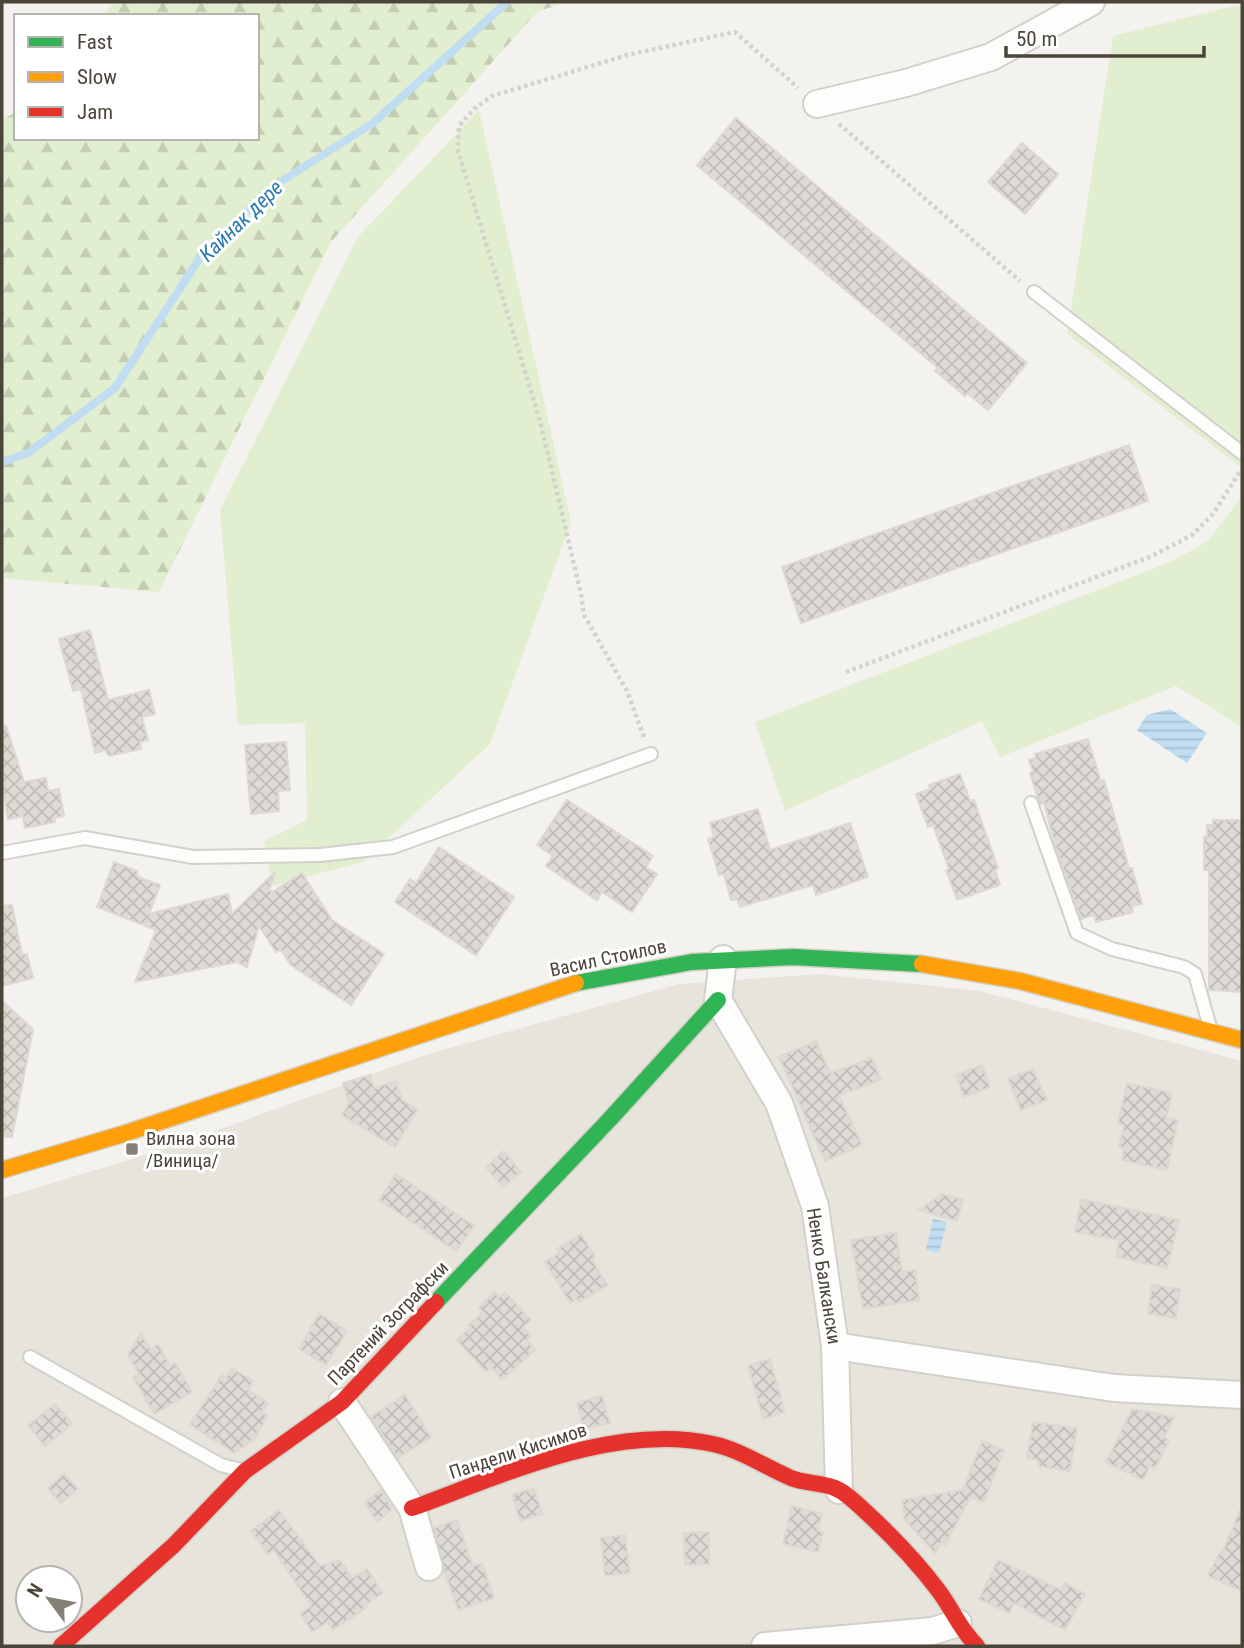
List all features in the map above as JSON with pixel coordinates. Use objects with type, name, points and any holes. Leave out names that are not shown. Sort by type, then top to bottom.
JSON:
[{"type":"street","points":[[817,104],[906,83],[991,57],[1091,2]]},
{"type":"street","name":"Васил Стоилов","points":[[2,1170],[123,1134],[569,984],[723,959],[793,957],[919,964],[1020,981],[1242,1040]]},
{"type":"street","points":[[718,1000],[723,959]]},
{"type":"street","name":"Ненко Балкански","points":[[718,1000],[779,1103],[815,1206],[835,1346],[839,1490]]},
{"type":"street","name":"Партений Зографски","points":[[61,1646],[174,1545],[244,1471],[342,1402],[610,1119],[718,1000]]},
{"type":"street","points":[[835,1346],[1114,1388],[1242,1395]]},
{"type":"street","points":[[342,1402],[412,1508],[429,1567]]},
{"type":"street","name":"Пандели Кисимов","points":[[412,1508],[579,1451],[671,1439],[713,1444],[754,1459],[793,1479],[839,1490],[882,1528],[939,1591],[958,1623],[977,1646]]},
{"type":"street","points":[[772,1646],[933,1631],[958,1623]]},
{"type":"lane","points":[[1034,292],[1242,453]]},
{"type":"lane","points":[[2,853],[85,838],[193,857],[320,855],[393,847],[651,754]]},
{"type":"lane","points":[[1031,803],[1077,933],[1112,949],[1184,967],[1195,974],[1211,1031]]},
{"type":"lane","points":[[30,1357],[221,1465],[244,1471]]},
{"type":"path","points":[[651,754],[627,691],[583,615],[581,594],[540,421],[458,152],[459,126],[474,109],[492,96],[627,55],[735,32],[1002,268],[1034,292]]},
{"type":"path","points":[[846,672],[1162,551],[1192,536],[1213,514],[1242,469]]},
{"type":"shaded area","points":[[820,974],[980,991],[1242,1061],[1242,1646],[2,1646],[2,1198],[165,1149],[428,1054],[679,984]]},
{"type":"green space","points":[[115,2],[569,2],[538,11],[331,242],[159,592],[2,578],[2,120],[14,113],[14,140],[259,140],[259,14],[104,14]]},
{"type":"green space","points":[[1242,4],[1242,468],[1067,334],[1113,36]]},
{"type":"green space","points":[[479,110],[571,522],[490,744],[363,862],[272,886],[264,841],[307,820],[305,723],[238,725],[220,510],[358,237]]},
{"type":"green space","points":[[1242,496],[1242,727],[1176,686],[1000,757],[982,721],[785,811],[755,722],[1173,561],[1209,540]]},
{"type":"water","points":[[1170,709],[1207,733],[1187,763],[1137,730],[1147,715]]},
{"type":"water","points":[[933,1219],[947,1222],[939,1253],[926,1250]]},
{"type":"building","points":[[736,118],[1027,363],[988,410],[967,393],[965,396],[935,371],[938,368],[697,165]]},
{"type":"building","points":[[1022,143],[1058,174],[1025,214],[988,182]]},
{"type":"building","points":[[1129,445],[1148,501],[801,623],[782,567]]},
{"type":"building","points":[[90,630],[108,700],[149,690],[155,714],[142,717],[148,740],[140,742],[141,749],[109,756],[105,750],[95,753],[81,689],[73,691],[59,639]]},
{"type":"building","points":[[6,726],[24,782],[46,778],[48,791],[59,789],[64,816],[54,818],[55,822],[25,828],[23,816],[8,819],[2,783],[2,727]]},
{"type":"building","points":[[1088,739],[1101,782],[1104,780],[1142,904],[1132,906],[1133,912],[1096,922],[1094,915],[1081,919],[1054,842],[1044,803],[1040,804],[1037,796],[1029,760],[1036,758],[1035,754]]},
{"type":"building","points":[[286,742],[290,790],[278,791],[279,811],[251,814],[245,745]]},
{"type":"building","points":[[960,774],[970,801],[974,800],[998,868],[995,870],[1000,885],[957,899],[933,825],[928,827],[916,794],[931,789],[929,785]]},
{"type":"building","points":[[567,800],[653,856],[646,867],[657,874],[632,912],[602,892],[597,900],[546,866],[553,856],[537,845]]},
{"type":"building","points":[[758,809],[770,850],[850,823],[868,877],[816,895],[813,885],[740,907],[737,899],[731,900],[724,874],[719,875],[708,839],[714,837],[710,823]]},
{"type":"building","points":[[1213,820],[1242,820],[1242,992],[1209,990],[1209,870],[1204,870],[1204,837],[1207,837],[1207,825],[1213,825]]},
{"type":"building","points":[[439,847],[514,897],[476,955],[395,902],[410,879],[416,883]]},
{"type":"building","points":[[114,862],[137,871],[138,877],[160,885],[149,914],[228,894],[232,914],[275,872],[269,891],[274,891],[302,873],[332,920],[384,954],[351,1005],[291,965],[281,950],[276,952],[259,926],[247,967],[237,962],[135,982],[156,930],[97,907]]},
{"type":"building","points":[[12,905],[22,955],[27,954],[33,978],[2,986],[2,906]]},
{"type":"building","points":[[2,1001],[33,1029],[12,1137],[2,1136]]},
{"type":"building","points":[[816,1041],[830,1073],[872,1058],[881,1080],[839,1095],[862,1145],[825,1161],[779,1057]]},
{"type":"building","points":[[982,1065],[990,1087],[964,1097],[956,1075]]},
{"type":"building","points":[[1033,1069],[1047,1100],[1021,1110],[1008,1079]]},
{"type":"building","points":[[370,1075],[374,1088],[396,1081],[402,1100],[417,1110],[395,1147],[342,1115],[349,1103],[343,1083]]},
{"type":"building","points":[[1127,1083],[1172,1093],[1166,1118],[1178,1120],[1167,1170],[1122,1160],[1124,1148],[1119,1147],[1124,1125],[1118,1123]]},
{"type":"building","points":[[504,1151],[521,1172],[503,1187],[486,1167]]},
{"type":"building","points":[[396,1174],[474,1226],[456,1251],[379,1200]]},
{"type":"building","points":[[942,1194],[963,1200],[957,1221],[919,1210]]},
{"type":"building","points":[[1081,1199],[1179,1220],[1167,1268],[1116,1257],[1119,1240],[1075,1232]]},
{"type":"building","points":[[896,1233],[902,1272],[915,1270],[919,1300],[863,1309],[851,1240]]},
{"type":"building","points":[[581,1234],[607,1285],[579,1302],[577,1299],[570,1303],[545,1262],[559,1253],[557,1249]]},
{"type":"building","points":[[1152,1285],[1180,1289],[1176,1318],[1148,1314]]},
{"type":"building","points":[[495,1292],[499,1297],[505,1292],[531,1320],[523,1327],[531,1336],[526,1340],[535,1350],[502,1380],[491,1367],[486,1372],[457,1340],[483,1312],[479,1307]]},
{"type":"building","points":[[319,1314],[347,1331],[326,1365],[299,1349]]},
{"type":"building","points":[[141,1333],[150,1349],[158,1344],[170,1366],[175,1363],[192,1392],[154,1414],[133,1377],[139,1374],[128,1354]]},
{"type":"building","points":[[770,1359],[785,1412],[763,1419],[748,1366]]},
{"type":"building","points":[[232,1368],[253,1381],[248,1390],[268,1403],[262,1412],[268,1416],[254,1439],[234,1453],[190,1424],[222,1375],[226,1378]]},
{"type":"building","points":[[405,1395],[431,1437],[398,1458],[371,1417]]},
{"type":"building","points":[[602,1396],[610,1423],[584,1429],[577,1403]]},
{"type":"building","points":[[55,1404],[72,1424],[45,1446],[28,1426]]},
{"type":"building","points":[[1132,1409],[1174,1417],[1164,1437],[1169,1440],[1155,1469],[1150,1466],[1143,1480],[1106,1462]]},
{"type":"building","points":[[1033,1422],[1077,1428],[1070,1471],[1038,1466],[1038,1460],[1027,1458]]},
{"type":"building","points":[[982,1441],[1004,1450],[984,1502],[970,1497],[945,1545],[941,1543],[935,1553],[903,1518],[905,1515],[902,1500],[963,1490]]},
{"type":"building","points":[[64,1474],[78,1489],[61,1503],[48,1488]]},
{"type":"building","points":[[534,1488],[542,1514],[520,1521],[512,1495]]},
{"type":"building","points":[[381,1489],[392,1509],[377,1522],[365,1503]]},
{"type":"building","points":[[792,1506],[822,1514],[818,1531],[823,1532],[818,1552],[783,1544]]},
{"type":"building","points":[[1242,1506],[1242,1591],[1208,1576],[1220,1552],[1222,1553]]},
{"type":"building","points":[[279,1510],[320,1566],[340,1560],[352,1578],[367,1569],[383,1593],[333,1630],[328,1622],[312,1632],[300,1613],[311,1606],[274,1550],[268,1554],[251,1531]]},
{"type":"building","points":[[457,1520],[473,1566],[482,1563],[494,1598],[458,1610],[444,1571],[434,1528]]},
{"type":"building","points":[[709,1532],[709,1564],[685,1565],[684,1533]]},
{"type":"building","points":[[625,1535],[630,1573],[605,1576],[601,1538]]},
{"type":"building","points":[[998,1560],[1061,1590],[1065,1583],[1085,1594],[1065,1630],[1014,1603],[1009,1613],[979,1599]]},
{"type":"waterway","name":"Кайнак дере","points":[[2,462],[28,453],[115,388],[203,253],[271,188],[373,123],[507,2]]},
{"type":"traffic: fast","points":[[576,983],[692,962],[793,957],[922,964]]},
{"type":"traffic: fast","points":[[436,1302],[610,1119],[718,1000]]},
{"type":"traffic: slow","points":[[922,964],[1020,981],[1242,1040]]},
{"type":"traffic: slow","points":[[2,1170],[123,1134],[576,983]]},
{"type":"traffic: jam","points":[[61,1646],[174,1545],[245,1471],[342,1402],[436,1302]]},
{"type":"traffic: jam","points":[[412,1508],[522,1467],[599,1446],[638,1440],[676,1439],[713,1444],[743,1454],[791,1478],[832,1487],[846,1494],[922,1569],[977,1646]]},
{"type":"place","name":"Вилна зона /Виница/","points":[[132,1149]]}]
